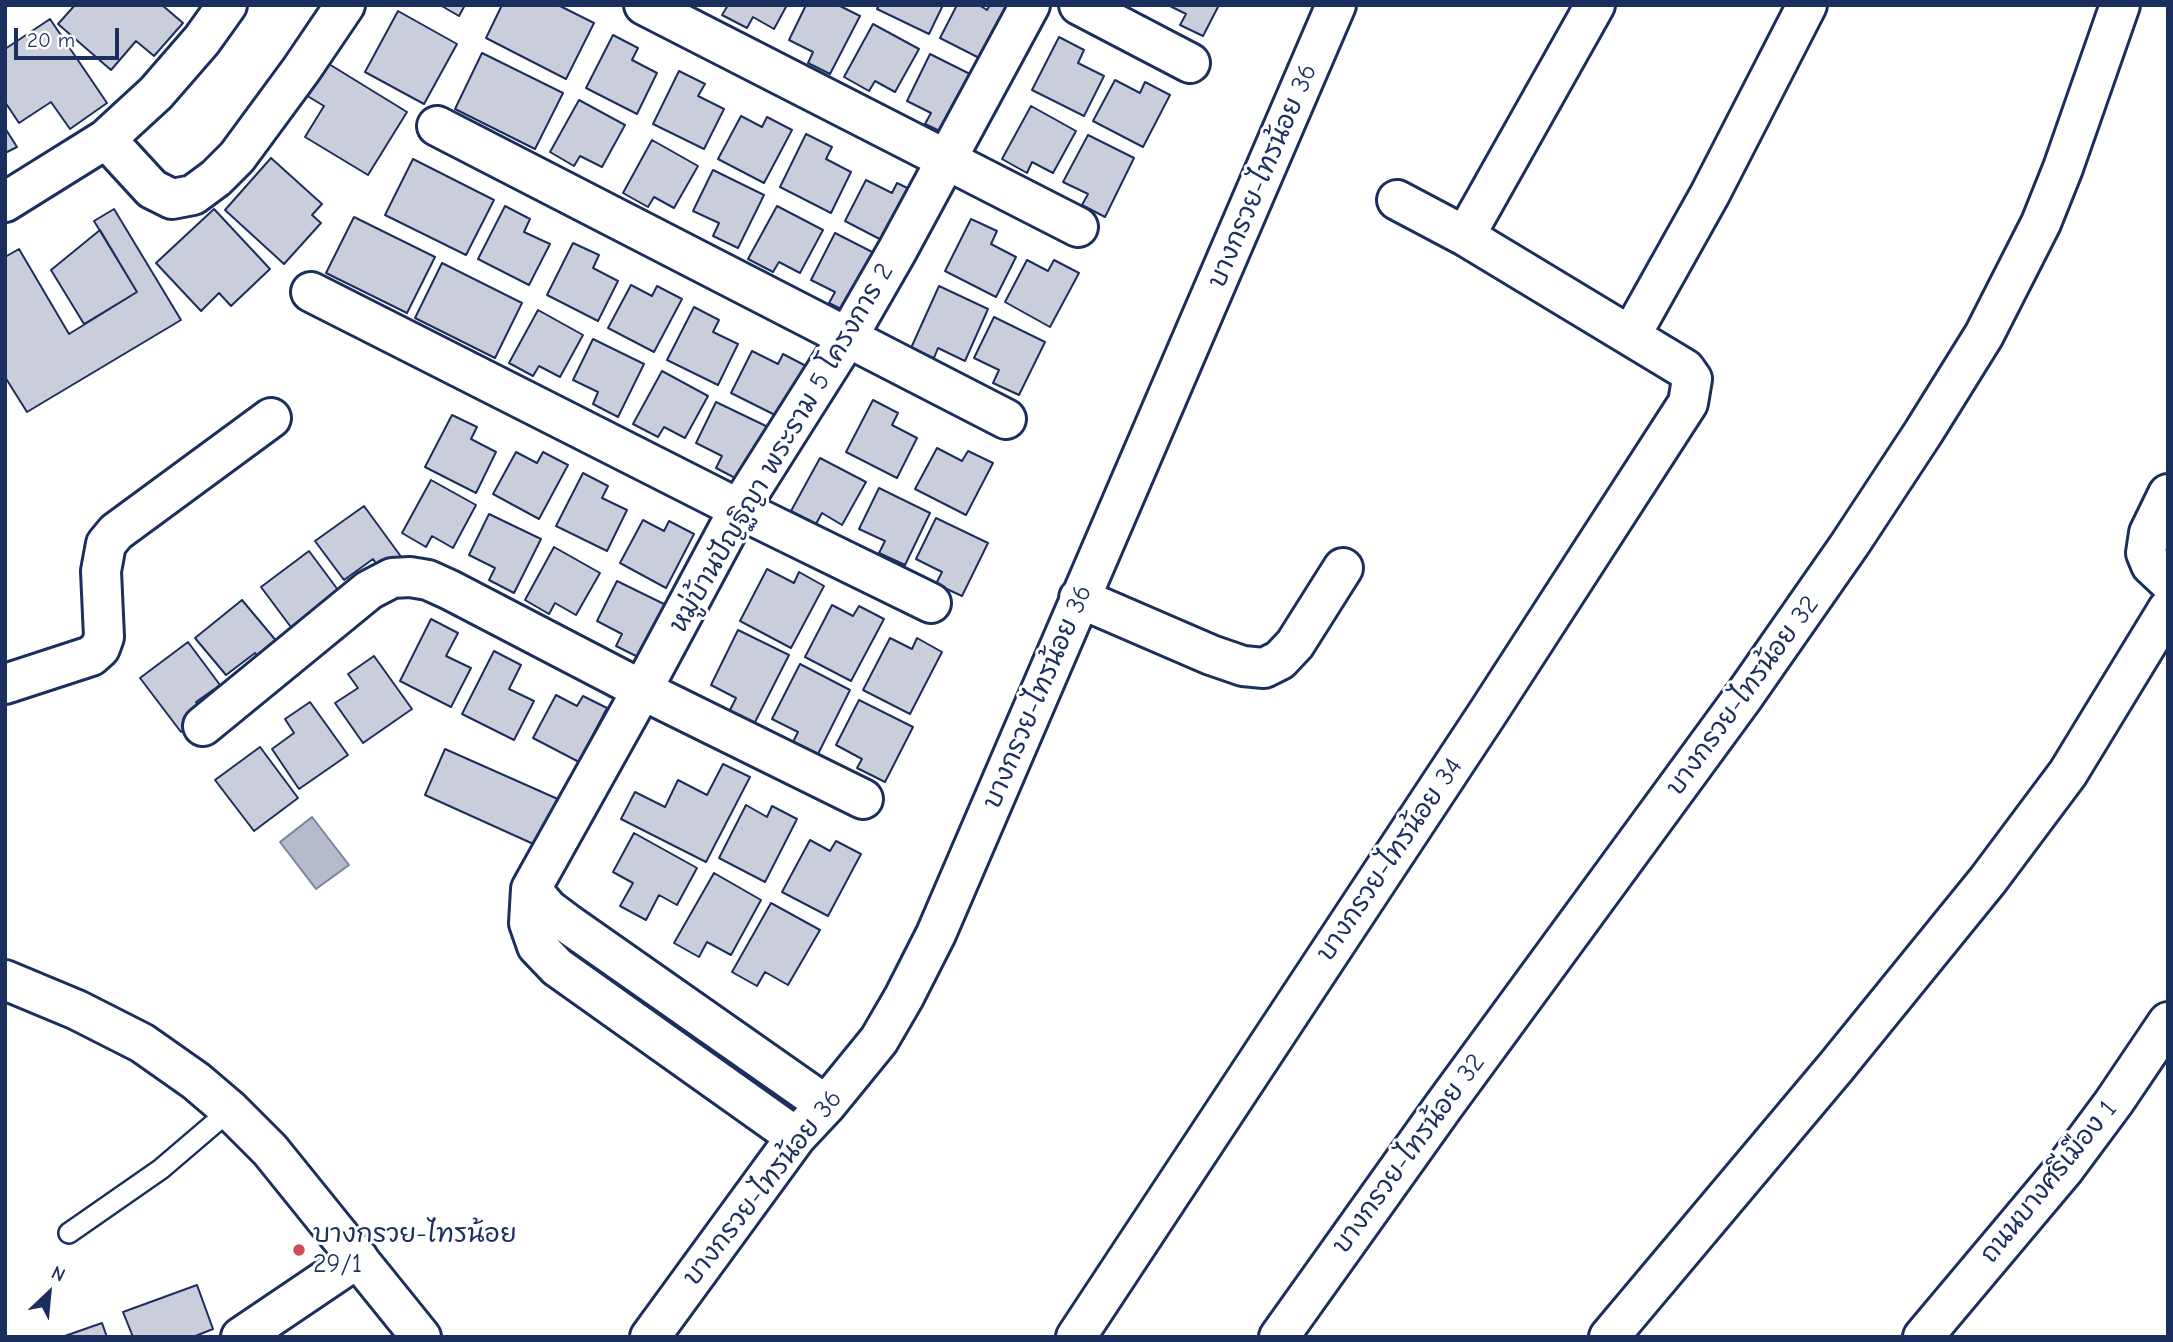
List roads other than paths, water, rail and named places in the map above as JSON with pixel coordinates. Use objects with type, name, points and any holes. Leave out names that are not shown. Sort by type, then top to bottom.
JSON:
[{"type":"street","points":[[5,202],[106,139],[156,93],[202,40],[227,5]]},
{"type":"street","points":[[106,139],[152,189],[172,199],[193,195],[216,178],[237,157],[345,5]]},
{"type":"street","points":[[644,5],[1078,227]]},
{"type":"street","name":"หมู่บ้านปัญฐิญา พระราม 5 โครงการ 2","points":[[531,889],[740,509],[847,338],[948,161],[1030,5]]},
{"type":"street","points":[[1079,5],[1190,63]]},
{"type":"street","name":"บางกรวย-ไทรน้อย 36","points":[[650,1337],[796,1137],[827,1105],[879,1040],[909,986],[946,909],[1336,5]]},
{"type":"street","points":[[1465,236],[1595,5]]},
{"type":"street","points":[[1397,200],[1465,236],[1632,335],[1710,194],[1807,5]]},
{"type":"street","name":"บางกรวย-ไทรน้อย 32","points":[[1279,1337],[1443,1107],[1744,696],[1850,544],[1923,433],[1984,335],[2041,223],[2120,5]]},
{"type":"street","points":[[437,126],[1006,419]]},
{"type":"street","points":[[311,292],[931,603]]},
{"type":"street","name":"บางกรวย-ไทรน้อย 34","points":[[1076,1337],[1489,711],[1688,403],[1692,379],[1685,369],[1632,335]]},
{"type":"street","points":[[5,684],[91,656],[100,648],[104,637],[101,571],[106,544],[116,532],[271,418]]},
{"type":"street","points":[[2168,495],[2149,533],[2146,553],[2151,565],[2168,581]]},
{"type":"street","points":[[1079,598],[1211,655],[1243,666],[1264,668],[1280,660],[1295,644],[1343,568]]},
{"type":"street","points":[[203,726],[369,590],[392,578],[410,577],[428,580],[863,799]]},
{"type":"street","points":[[1609,1337],[1836,1067],[1988,880],[2068,774],[2168,609]]},
{"type":"street","points":[[531,889],[558,917],[827,1105]]},
{"type":"street","points":[[531,889],[529,923],[537,946],[557,967],[796,1137]]},
{"type":"street","points":[[5,980],[77,1010],[142,1044],[196,1081],[230,1110],[270,1150],[421,1337]]},
{"type":"street","name":"ถนนบางศรีเมือง 1","points":[[1923,1337],[2065,1168],[2168,1022]]},
{"type":"street","points":[[242,1337],[358,1258]]},
{"type":"lane","points":[[69,1233],[161,1169],[230,1110]]},
{"type":"water","points":[[312,817],[349,865],[316,889],[280,842]]},
{"type":"place","name":"บางกรวย-ไทรน้อย 29/1","points":[[299,1250]]}]
